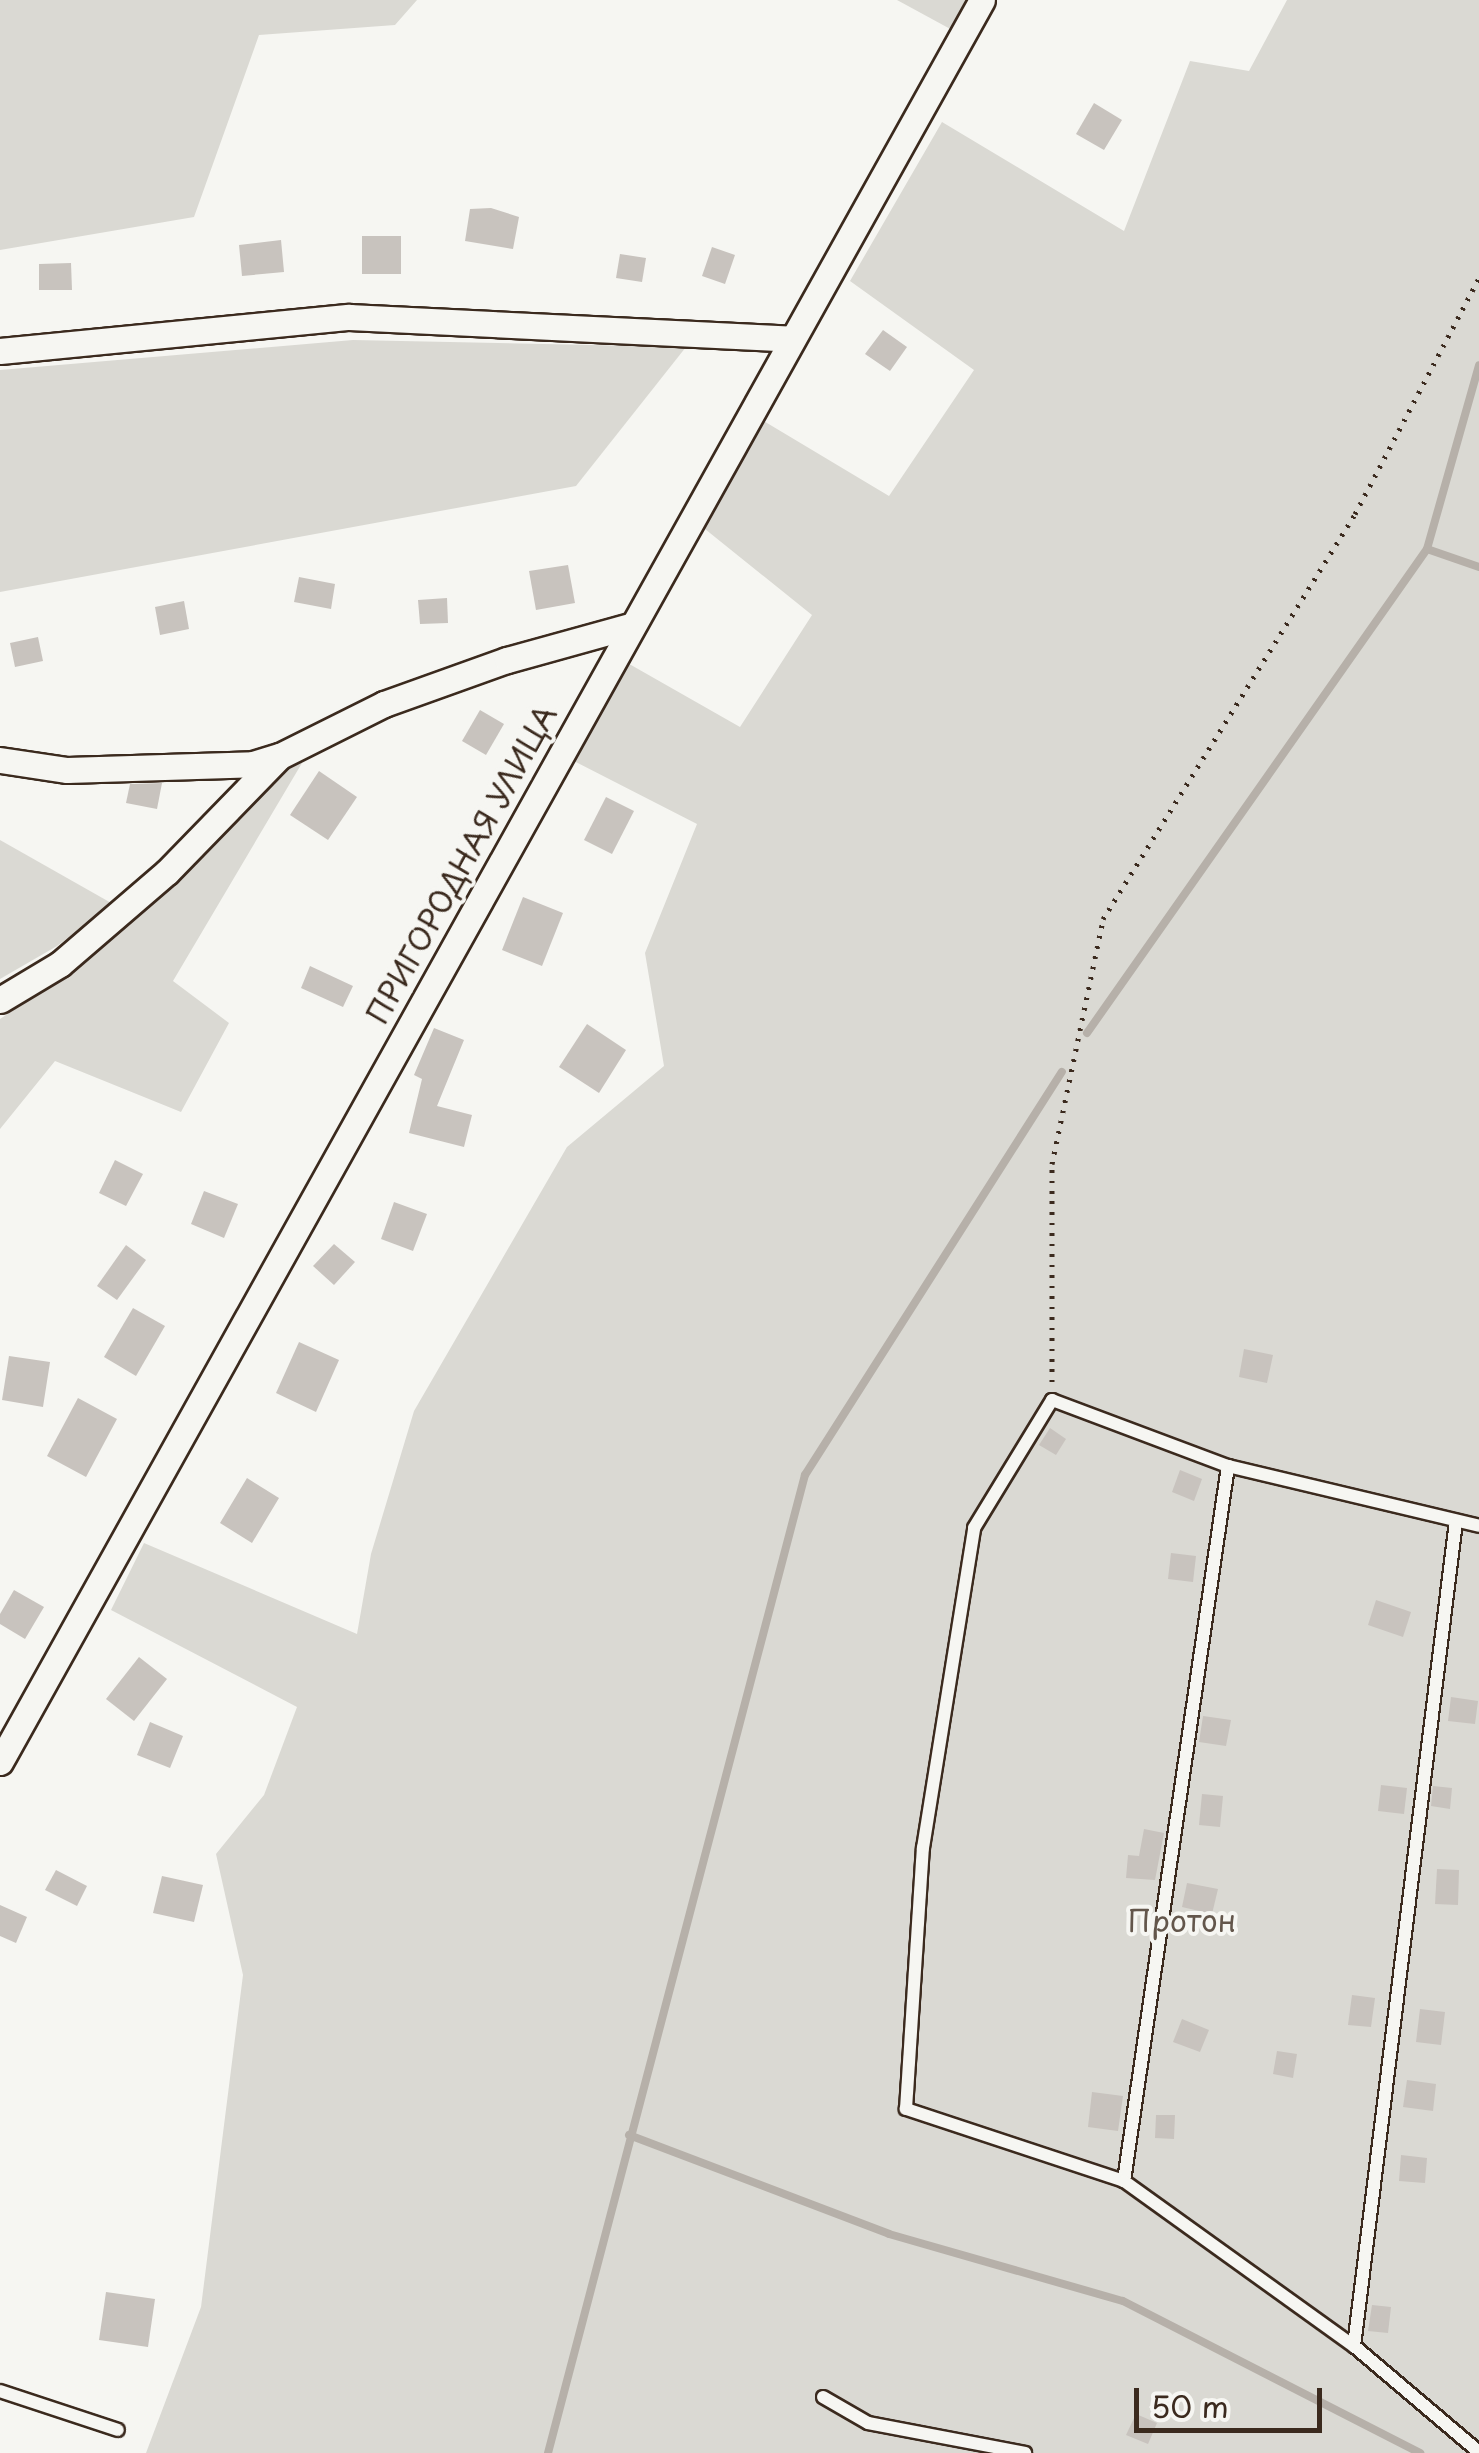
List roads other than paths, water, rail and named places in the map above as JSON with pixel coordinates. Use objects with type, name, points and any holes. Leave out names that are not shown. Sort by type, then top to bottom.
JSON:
[{"type":"street","name":"ПРИГОРОДНАЯ УЛИЦА","points":[[0,1762],[8,1731],[982,0]]},
{"type":"street","points":[[0,351],[349,317],[792,339]]},
{"type":"street","points":[[0,760],[67,770],[253,764],[280,756],[384,704],[506,660],[630,626]]},
{"type":"street","points":[[0,1000],[60,964],[167,872],[280,756]]},
{"type":"lane","points":[[1479,1526],[1228,1466],[1052,1400],[974,1528],[923,1848],[906,2109],[1124,2181],[1354,2346],[1479,2452]]},
{"type":"lane","points":[[1124,2181],[1228,1466]]},
{"type":"lane","points":[[1354,2346],[1456,1521]]},
{"type":"lane","points":[[0,2390],[118,2430]]},
{"type":"lane","points":[[823,2398],[868,2423],[1025,2453]]},
{"type":"waterway","points":[[1087,1033],[1427,549],[1479,365]]},
{"type":"waterway","points":[[1427,549],[1479,567]]},
{"type":"waterway","points":[[548,2453],[805,1475],[1062,1072]]},
{"type":"waterway","points":[[629,2135],[889,2234],[1123,2301],[1420,2453]]},
{"type":"park label","name":"Протон","points":[[1182,1920]]}]
